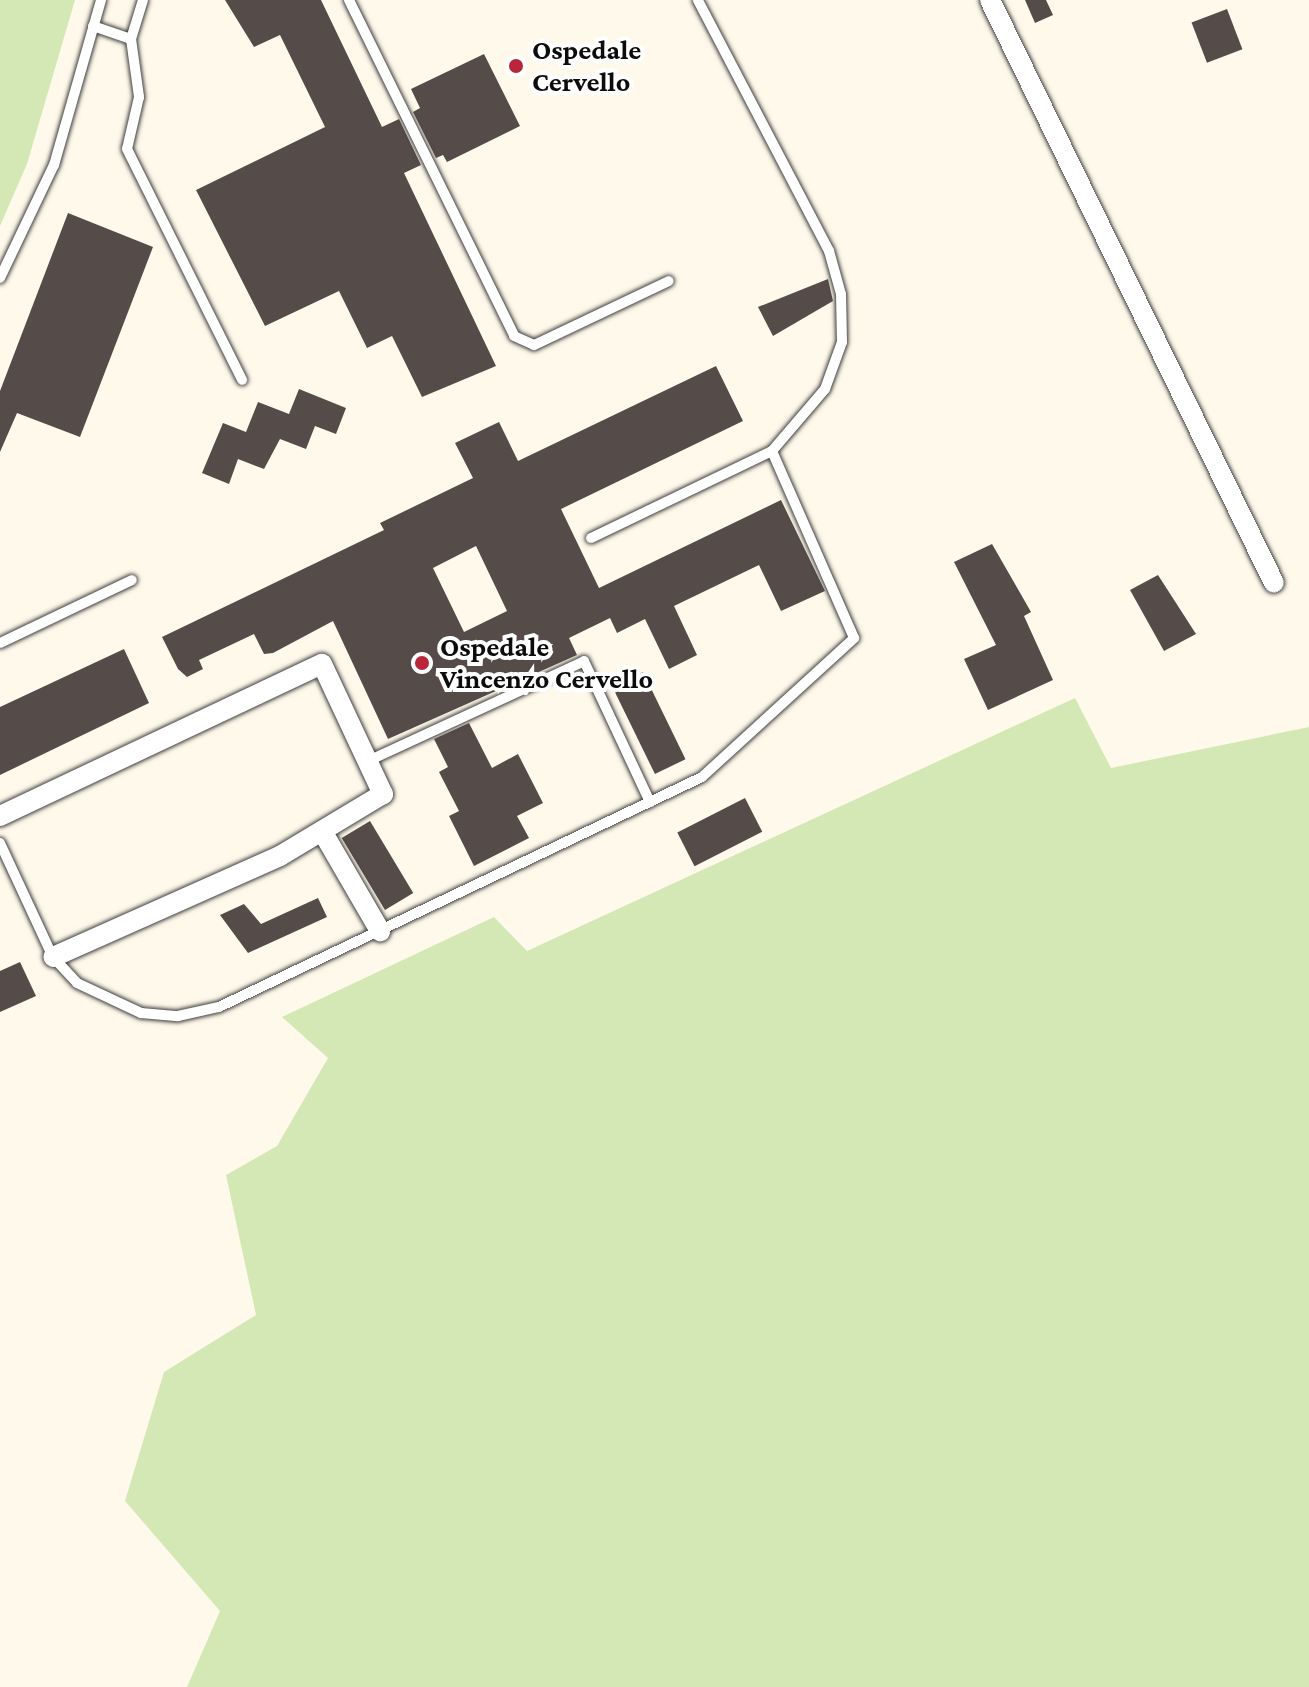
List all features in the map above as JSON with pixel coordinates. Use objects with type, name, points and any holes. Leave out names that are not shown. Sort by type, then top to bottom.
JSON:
[{"type":"street","points":[[990,0],[1274,583]]},
{"type":"street","points":[[0,816],[322,664],[383,794],[322,831],[53,957]]},
{"type":"street","points":[[322,831],[380,931]]},
{"type":"lane","points":[[0,278],[54,165],[101,0]]},
{"type":"lane","points":[[143,0],[131,39],[139,97],[127,149],[242,380]]},
{"type":"lane","points":[[349,0],[514,336],[534,345],[669,281]]},
{"type":"lane","points":[[591,538],[772,451],[825,389],[842,342],[841,294],[829,251],[698,0]]},
{"type":"lane","points":[[93,26],[131,39]]},
{"type":"lane","points":[[0,843],[53,957],[77,983],[109,1000],[178,1016],[219,1007],[702,777],[854,638],[772,451]]},
{"type":"lane","points":[[0,643],[132,580]]},
{"type":"lane","points":[[368,761],[584,661],[650,802]]},
{"type":"green space","points":[[0,0],[75,0],[27,164],[0,226]]},
{"type":"green space","points":[[1075,698],[1111,768],[1309,727],[1309,1687],[187,1687],[220,1611],[125,1501],[164,1372],[256,1315],[226,1175],[277,1146],[328,1058],[282,1017],[494,917],[527,951]]},
{"type":"building","points":[[225,0],[321,0],[382,127],[399,119],[421,165],[404,173],[496,366],[422,397],[392,336],[367,348],[339,291],[265,326],[196,190],[325,127],[280,35],[254,47]]},
{"type":"building","points":[[1025,0],[1046,0],[1053,15],[1035,23]]},
{"type":"building","points":[[1227,9],[1242,49],[1207,63],[1192,23]]},
{"type":"building","points":[[484,54],[520,126],[447,162],[443,155],[436,158],[413,112],[420,108],[411,89]]},
{"type":"building","points":[[68,213],[153,247],[80,437],[17,413],[0,452],[0,391]]},
{"type":"building","points":[[828,279],[833,301],[773,336],[758,307]]},
{"type":"building","points":[[716,366],[743,421],[561,509],[599,588],[781,500],[825,591],[781,611],[759,565],[674,606],[697,655],[669,669],[645,619],[617,633],[610,618],[569,638],[577,655],[388,739],[333,621],[273,653],[264,654],[254,634],[199,660],[203,669],[187,677],[178,669],[162,637],[384,530],[380,523],[473,478],[455,443],[499,422],[518,461]],"holes":[[[476,546],[507,611],[464,632],[433,568]]]},
{"type":"building","points":[[299,389],[346,408],[336,434],[315,426],[306,449],[280,439],[264,469],[238,459],[229,484],[202,473],[223,423],[246,432],[258,402],[289,414]]},
{"type":"building","points":[[992,544],[1031,612],[1024,616],[1053,680],[988,710],[964,659],[996,645],[954,562]]},
{"type":"building","points":[[1158,575],[1196,634],[1164,651],[1130,590]]},
{"type":"building","points":[[124,649],[149,703],[0,775],[0,707]]},
{"type":"building","points":[[643,672],[686,759],[655,774],[612,687]]},
{"type":"building","points":[[469,723],[492,768],[518,754],[543,803],[517,816],[529,838],[474,866],[449,816],[459,811],[439,772],[448,767],[434,739]]},
{"type":"building","points":[[745,798],[762,832],[695,866],[677,833]]},
{"type":"building","points":[[370,821],[413,893],[385,910],[342,838]]},
{"type":"building","points":[[318,898],[327,917],[248,953],[220,915],[244,904],[261,924]]},
{"type":"building","points":[[20,962],[36,996],[0,1012],[0,971]]},
{"type":"place","name":"Ospedale Cervello","points":[[516,66]]},
{"type":"place","name":"Ospedale Vincenzo Cervello","points":[[422,663]]}]
